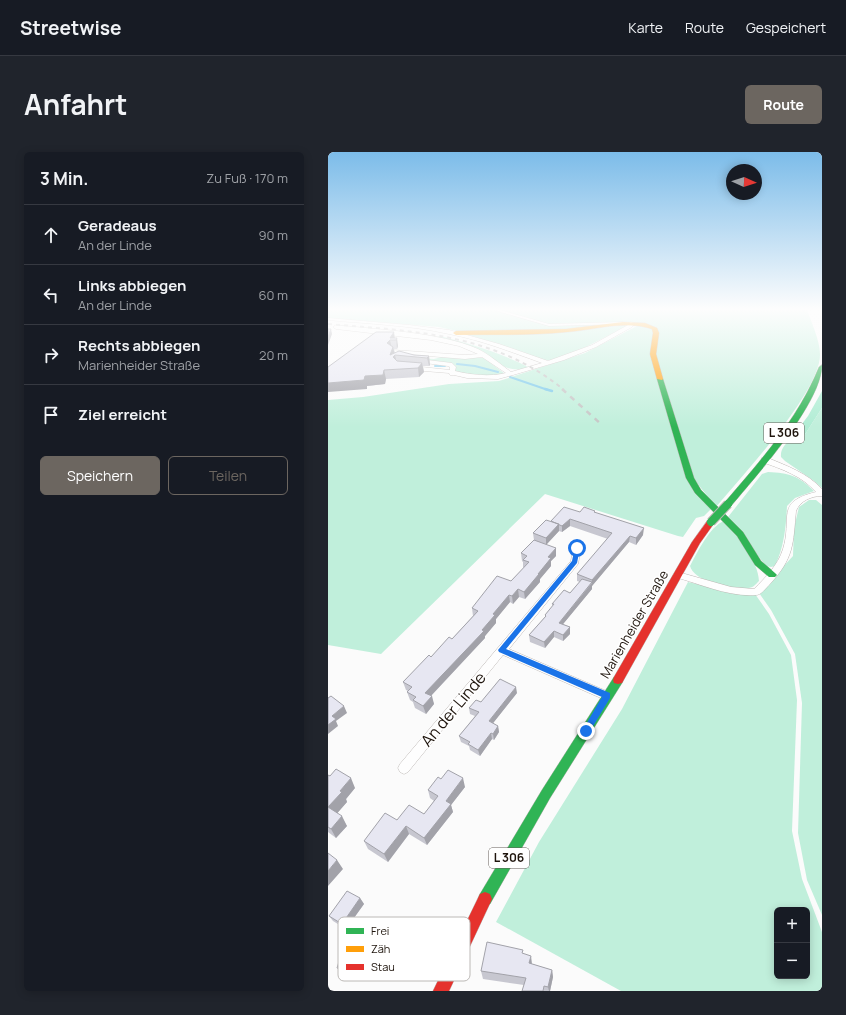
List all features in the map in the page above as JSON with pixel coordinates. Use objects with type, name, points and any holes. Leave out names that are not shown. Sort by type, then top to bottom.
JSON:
[{"type":"street","points":[[470,349],[482,355],[511,374]]},
{"type":"street","points":[[508,349],[547,364]]},
{"type":"street","points":[[404,366],[443,370],[452,374],[479,377],[498,377],[547,364],[586,349]]},
{"type":"street","points":[[654,349],[653,354],[665,399],[690,478],[698,490],[740,534],[758,563],[772,576]]},
{"type":"street","points":[[452,374],[453,367],[450,364],[416,360],[393,352],[465,357],[482,355]]},
{"type":"street","name":"Marienheider Straße","points":[[470,927],[479,909],[543,799],[607,696],[696,542],[765,460],[810,398],[822,367]]},
{"type":"street","points":[[678,575],[731,590],[756,592],[772,576],[784,558],[788,546],[791,529],[790,516],[795,502],[800,498],[822,494],[811,481],[803,476],[765,460]]},
{"type":"street","name":"An der Linde","points":[[404,768],[575,562],[577,548]]},
{"type":"street","points":[[501,650],[607,696]]},
{"type":"street","name":"Marienheider Straße","points":[[441,991],[445,981]]},
{"type":"green space","points":[[476,349],[486,349],[530,368],[506,368]]},
{"type":"green space","points":[[513,349],[582,349],[551,360],[543,360]]},
{"type":"green space","points":[[592,349],[652,349],[652,354],[687,477],[711,509],[704,516],[696,518],[683,537],[545,494],[381,654],[328,645],[328,400],[363,397],[449,384],[499,381],[585,353]]},
{"type":"green space","points":[[655,349],[820,349],[817,370],[808,389],[761,455],[716,507],[693,478],[655,355]]},
{"type":"green space","points":[[445,356],[484,358],[504,373],[495,376],[488,376],[455,373],[454,367],[417,360],[418,358],[434,359]]},
{"type":"green space","points":[[822,391],[822,408],[802,439],[792,437],[808,416]]},
{"type":"green space","points":[[822,408],[822,488],[785,461],[781,457],[781,454],[784,446],[792,437],[802,439]]},
{"type":"green space","points":[[768,472],[782,473],[793,476],[814,491],[795,498],[787,506],[782,544],[775,566],[771,567],[766,566],[728,517],[762,474]]},
{"type":"green space","points":[[809,500],[816,500],[822,505],[822,915],[807,880],[798,833],[802,703],[795,654],[771,610],[759,593],[793,556],[794,528],[799,507]]},
{"type":"green space","points":[[724,521],[746,549],[755,565],[759,581],[751,588],[743,589],[725,587],[707,581],[693,572],[690,566],[709,534],[714,528]]},
{"type":"green space","points":[[688,582],[730,592],[755,594],[769,614],[791,655],[797,700],[792,831],[802,879],[822,932],[822,991],[621,991],[496,922],[539,842],[622,709]]},
{"type":"building","points":[[352,349],[392,349],[390,355],[399,351],[414,355],[429,356],[427,358],[395,355],[393,357],[397,361],[422,363],[418,368],[384,370],[383,375],[365,376],[364,380],[328,383],[328,367]]},
{"type":"building","points":[[564,507],[580,512],[584,507],[595,511],[594,512],[644,528],[636,538],[630,536],[592,580],[577,574],[612,533],[570,519],[562,526],[551,521]]},
{"type":"building","points":[[546,520],[559,524],[546,538],[533,533]]},
{"type":"building","points":[[534,540],[556,548],[548,557],[551,558],[539,574],[524,592],[518,589],[512,596],[509,595],[493,614],[495,615],[482,630],[484,631],[425,693],[432,696],[423,706],[413,700],[416,697],[407,692],[412,687],[403,682],[429,655],[431,657],[449,637],[452,639],[478,611],[472,608],[497,576],[511,581],[529,562],[523,560],[527,556],[521,553]]},
{"type":"building","points":[[582,579],[592,582],[559,623],[570,627],[563,635],[554,631],[544,642],[529,635],[546,616],[545,615],[554,604],[552,604],[564,590],[570,593]]},
{"type":"building","points":[[500,679],[516,687],[489,721],[498,726],[493,734],[491,733],[478,750],[468,744],[470,742],[459,736],[479,712],[469,708],[476,700],[481,702]]},
{"type":"building","points":[[331,696],[344,706],[332,716],[336,719],[328,725],[328,698]]},
{"type":"building","points":[[336,769],[351,778],[340,791],[342,792],[328,807],[328,775],[330,776]]},
{"type":"building","points":[[448,770],[463,778],[446,801],[451,804],[424,838],[406,826],[384,854],[364,841],[385,813],[397,820],[409,805],[424,814],[438,796],[428,790],[438,777],[441,779]]},
{"type":"building","points":[[328,807],[342,816],[331,829],[328,827]]},
{"type":"building","points":[[328,853],[337,860],[328,871]]},
{"type":"building","points":[[347,891],[360,898],[347,917],[338,917],[338,922],[329,916]]},
{"type":"building","points":[[487,942],[523,950],[522,953],[531,956],[529,963],[552,970],[548,987],[544,986],[543,991],[522,991],[526,978],[481,971]]},
{"type":"waterway","points":[[457,364],[475,366],[498,372]]},
{"type":"waterway","points":[[435,366],[445,366]]},
{"type":"waterway","points":[[510,377],[545,389]]},
{"type":"waterway","points":[[545,389],[552,391]]},
{"type":"railway","points":[[489,349],[510,357],[537,371],[564,390]]},
{"type":"railway","points":[[562,389],[602,425]]},
{"type":"traffic: fast","points":[[728,504],[794,422],[805,404],[822,367]]},
{"type":"traffic: fast","points":[[660,379],[690,478],[698,491],[740,534],[758,563],[772,575]]},
{"type":"traffic: fast","points":[[711,522],[728,504]]},
{"type":"traffic: fast","points":[[485,899],[546,794],[618,680]]},
{"type":"traffic: slow","points":[[654,349],[653,354],[660,379]]},
{"type":"traffic: jam","points":[[618,680],[696,542],[711,522]]},
{"type":"traffic: jam","points":[[470,930],[485,899]]},
{"type":"traffic: jam","points":[[441,991],[446,981]]},
{"type":"route","points":[[577,548],[575,562],[501,650],[607,696],[586,731]]}]
